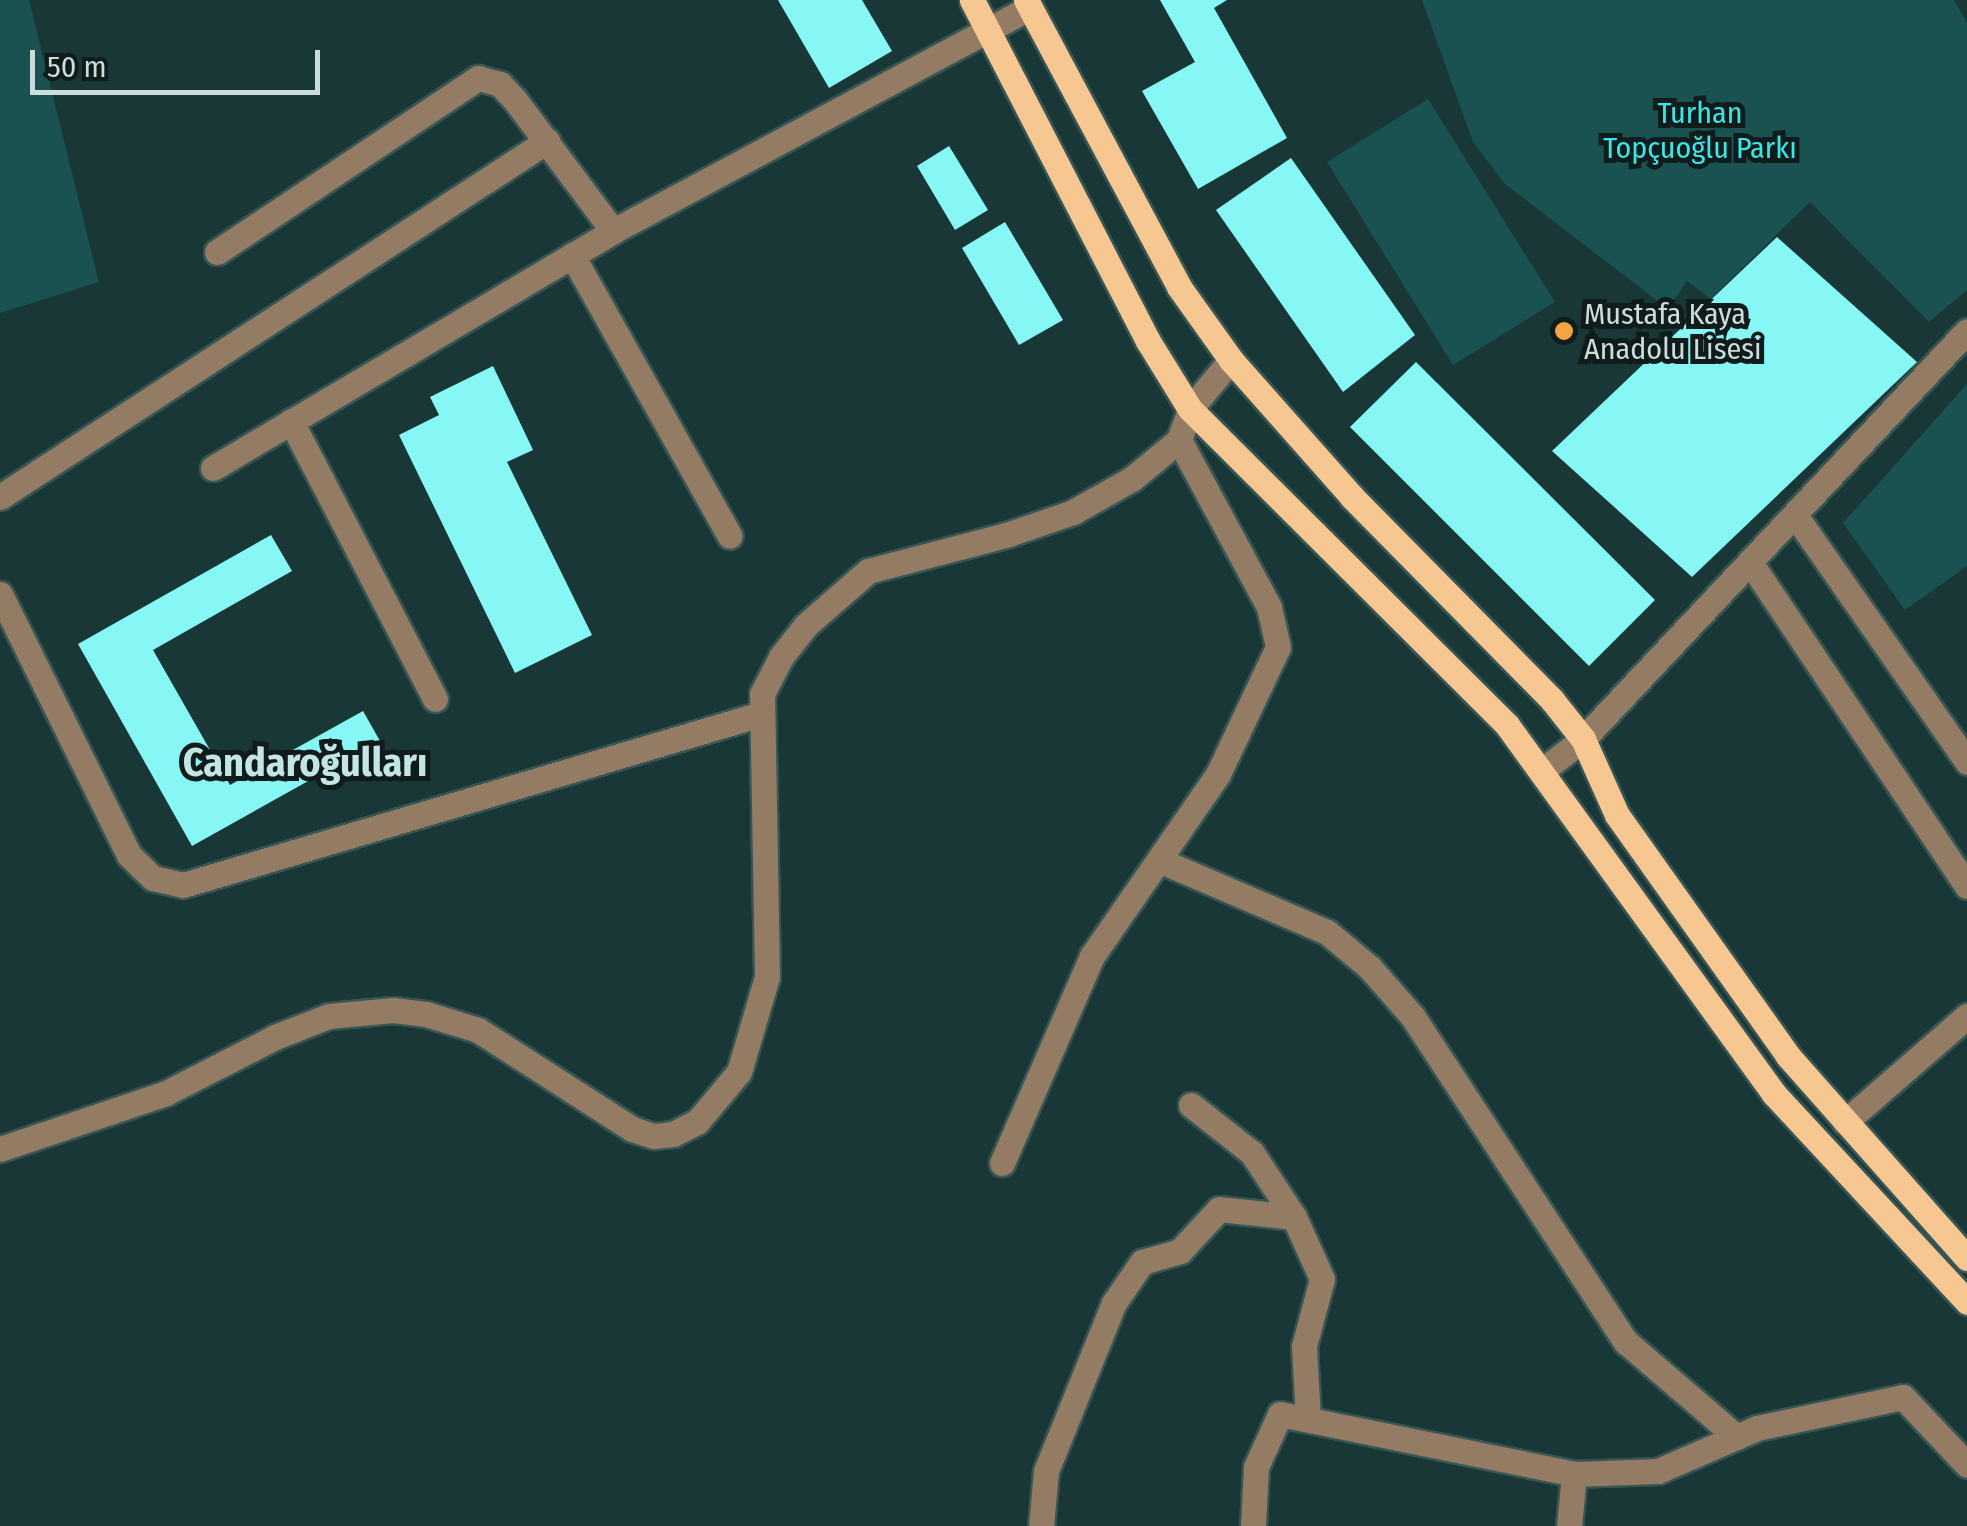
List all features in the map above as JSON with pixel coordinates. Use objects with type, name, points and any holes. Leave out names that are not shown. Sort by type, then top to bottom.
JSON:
[{"type":"main road","points":[[972,0],[1148,342],[1190,409],[1507,724],[1774,1094],[1928,1254],[1967,1302]]},
{"type":"main road","points":[[1028,4],[1180,287],[1231,360],[1352,497],[1552,700],[1582,738],[1617,815],[1788,1056],[1967,1258]]},
{"type":"street","points":[[213,468],[612,231],[1028,4]]},
{"type":"street","points":[[217,252],[478,78],[500,84],[612,231]]},
{"type":"street","points":[[0,497],[547,141]]},
{"type":"street","points":[[572,255],[730,536]]},
{"type":"street","points":[[1543,770],[1582,738],[1967,330]]},
{"type":"street","points":[[0,1149],[166,1093],[274,1037],[329,1016],[393,1010],[426,1014],[478,1030],[632,1129],[654,1136],[673,1134],[697,1122],[738,1072],[767,976],[762,694],[789,647],[830,602],[868,571],[1006,536],[1073,512],[1133,478],[1180,440],[1190,409],[1231,360]]},
{"type":"street","points":[[291,421],[436,699]]},
{"type":"street","points":[[1002,1163],[1092,956],[1218,774],[1278,647],[1269,606],[1180,440]]},
{"type":"street","points":[[1794,515],[1967,762]]},
{"type":"street","points":[[1750,562],[1967,886]]},
{"type":"street","points":[[0,594],[129,855],[153,878],[183,885],[762,714]]},
{"type":"street","points":[[1161,861],[1327,932],[1370,968],[1413,1017],[1626,1342],[1737,1437]]},
{"type":"street","points":[[1844,1122],[1967,1016]]},
{"type":"street","points":[[1191,1105],[1252,1153],[1294,1217],[1322,1279],[1304,1346],[1308,1420]]},
{"type":"street","points":[[1041,1526],[1046,1471],[1114,1302],[1142,1262],[1180,1251],[1219,1209],[1294,1217]]},
{"type":"street","points":[[1253,1526],[1256,1466],[1280,1414],[1574,1474],[1658,1471],[1757,1428],[1903,1397],[1967,1466]]},
{"type":"street","points":[[1569,1526],[1574,1474]]},
{"type":"green space","points":[[0,0],[29,0],[99,282],[0,313]]},
{"type":"green space","name":"Turhan Topçuoğlu Parkı","points":[[1422,0],[1954,0],[1967,23],[1967,290],[1929,322],[1810,202],[1711,299],[1687,281],[1668,309],[1505,184],[1473,142]]},
{"type":"green space","points":[[1428,99],[1555,302],[1453,365],[1327,162]]},
{"type":"green space","points":[[1967,384],[1967,566],[1905,610],[1843,523]]},
{"type":"building","points":[[778,0],[862,0],[892,51],[829,88]]},
{"type":"building","points":[[1160,0],[1227,0],[1214,8],[1287,138],[1198,189],[1142,91],[1195,62]]},
{"type":"building","points":[[949,146],[988,210],[955,230],[917,166]]},
{"type":"building","points":[[1291,158],[1415,335],[1343,392],[1216,210]]},
{"type":"building","points":[[1005,222],[1063,320],[1019,345],[962,248]]},
{"type":"building","points":[[1777,237],[1917,362],[1692,577],[1552,451]]},
{"type":"building","points":[[1416,362],[1655,600],[1589,666],[1350,427]]},
{"type":"building","points":[[493,366],[533,450],[507,462],[592,635],[515,673],[399,435],[439,415],[430,397]]},
{"type":"building","points":[[271,535],[292,571],[153,650],[230,785],[363,711],[380,741],[192,846],[78,644]]},
{"type":"place","name":"Mustafa Kaya Anadolu Lisesi","points":[[1564,331]]},
{"type":"district","name":"Candaroğulları","points":[[305,763]]}]
